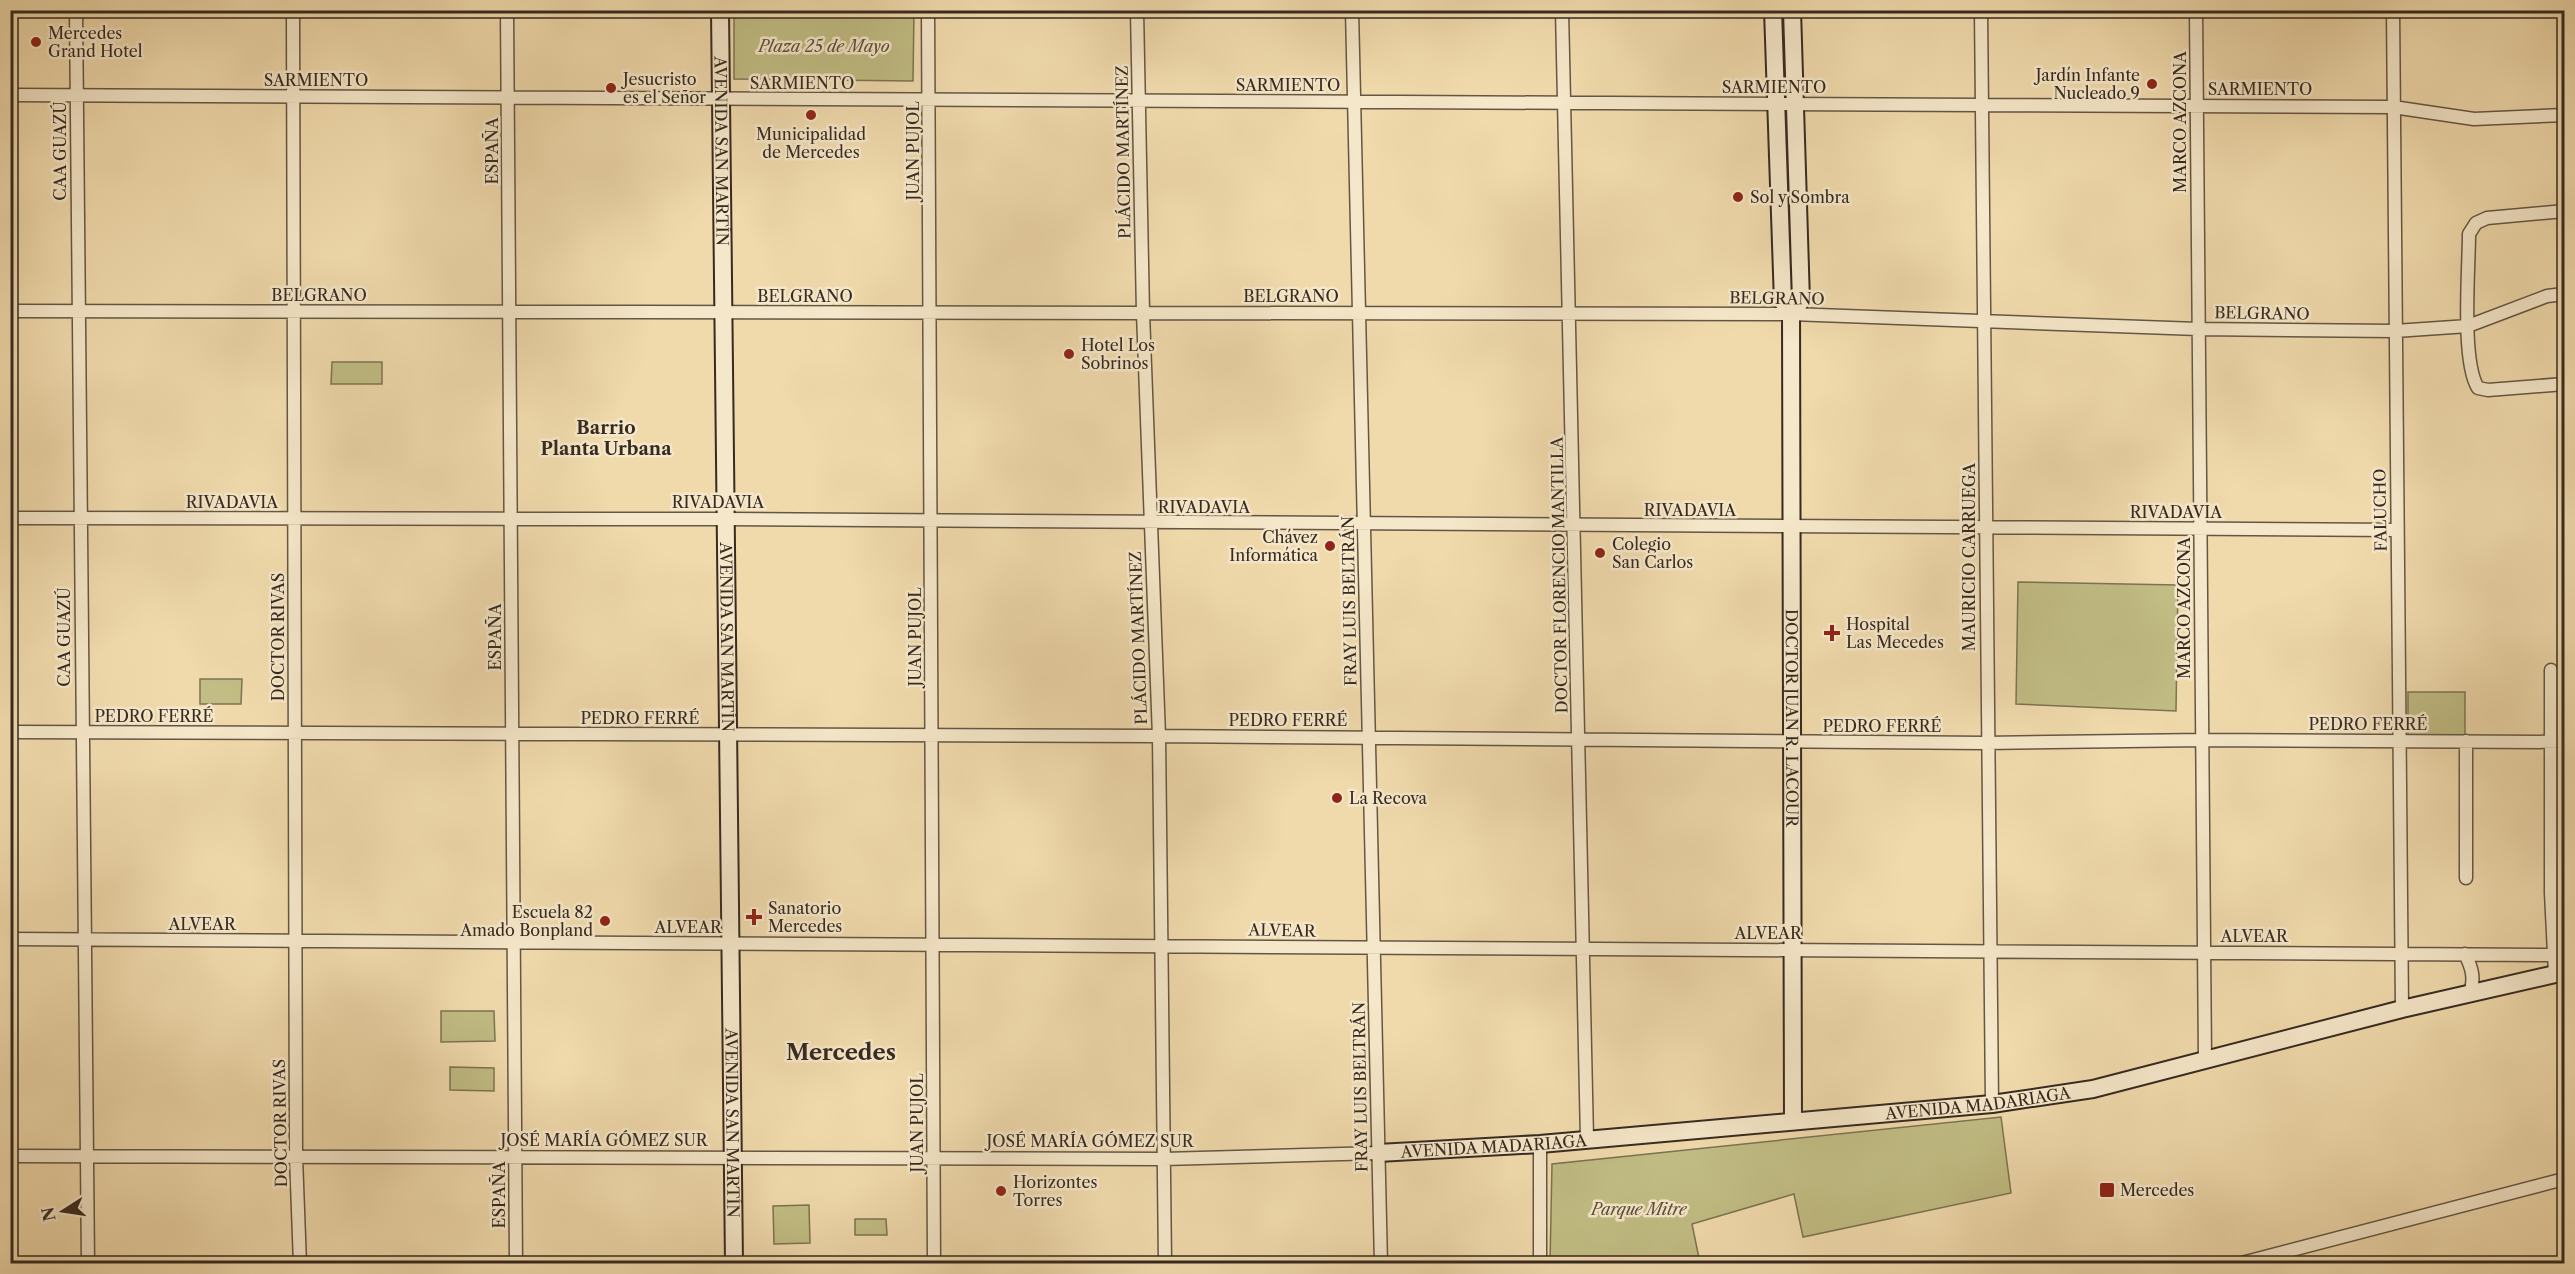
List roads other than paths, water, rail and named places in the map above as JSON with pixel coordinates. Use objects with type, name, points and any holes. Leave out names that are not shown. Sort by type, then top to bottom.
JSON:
[{"type":"street","name":"CAA GUAZÚ","points":[[76,10],[85,1156],[88,1263]]},
{"type":"street","name":"DOCTOR RIVAS","points":[[293,10],[296,1157],[300,1263]]},
{"type":"street","name":"ESPAÑA","points":[[507,10],[516,1263]]},
{"type":"street","name":"AVENIDA SAN MARTÍN","points":[[720,10],[734,1263]]},
{"type":"street","name":"JUAN PUJOL","points":[[928,10],[934,1263]]},
{"type":"street","name":"PLÁCIDO MARTÍNEZ","points":[[1137,10],[1143,313],[1159,735],[1165,1263]]},
{"type":"street","name":"FRAY LUIS BELTRÁN","points":[[1352,10],[1381,1263]]},
{"type":"street","name":"DOCTOR FLORENCIO MANTILLA","points":[[1562,10],[1587,1139]]},
{"type":"street","points":[[1773,10],[1783,302],[1791,314],[1801,301],[1791,10]]},
{"type":"street","name":"MAURICIO CARRUEGA","points":[[1981,10],[1986,743],[1992,1104]]},
{"type":"street","name":"MARCO AZCONA","points":[[2196,10],[2205,1061]]},
{"type":"street","name":"FALUCHO","points":[[2393,10],[2402,1009]]},
{"type":"street","name":"SARMIENTO","points":[[10,95],[2393,107],[2474,119],[2565,115]]},
{"type":"street","points":[[2565,211],[2487,218],[2476,223],[2469,234],[2468,326],[2472,379],[2478,388],[2488,390],[2565,384]]},
{"type":"street","name":"BELGRANO","points":[[10,311],[1791,314],[2198,329],[2395,331],[2468,326],[2547,296],[2565,294]]},
{"type":"street","name":"DOCTOR JUAN R. LACOUR","points":[[1791,314],[1793,1121]]},
{"type":"street","name":"RIVADAVIA","points":[[10,518],[726,519],[2397,530]]},
{"type":"street","points":[[2551,670],[2551,893],[2553,955],[2560,973]]},
{"type":"street","name":"PEDRO FERRÉ","points":[[10,732],[1159,735],[1986,743],[2202,740],[2565,742]]},
{"type":"street","points":[[2466,741],[2466,878]]},
{"type":"street","points":[[2551,893],[2565,892]]},
{"type":"street","name":"ALVEAR","points":[[10,939],[2553,955]]},
{"type":"street","points":[[2465,954],[2472,967],[2474,983],[2470,994]]},
{"type":"street","name":"AVENIDA MADARIAGA","points":[[1378,1153],[1540,1144],[1992,1104],[2093,1089],[2402,1009],[2560,973]]},
{"type":"street","points":[[1540,1144],[1540,1263]]},
{"type":"street","name":"JOSÉ MARÍA GÓMEZ SUR","points":[[10,1156],[1164,1159],[1378,1153]]},
{"type":"street","points":[[2238,1263],[2565,1179]]},
{"type":"place","name":"Mercedes Grand Hotel","points":[[36,42]]},
{"type":"place","name":"Jardín Infante Nucleado 9","points":[[2152,84]]},
{"type":"place","name":"Jesucristo es el Señor","points":[[611,88]]},
{"type":"place","name":"Municipalidad de Mercedes","points":[[811,115]]},
{"type":"place","name":"Sol y Sombra","points":[[1738,197]]},
{"type":"place","name":"Hotel Los Sobrinos","points":[[1069,354]]},
{"type":"place","name":"Chávez Informática","points":[[1330,546]]},
{"type":"place","name":"Colegio San Carlos","points":[[1600,553]]},
{"type":"place","name":"Hospital Las Mecedes","points":[[1832,633]]},
{"type":"place","name":"La Recova","points":[[1337,798]]},
{"type":"place","name":"Sanatorio Mercedes","points":[[754,917]]},
{"type":"place","name":"Escuela 82 Amado Bonpland","points":[[605,921]]},
{"type":"place","name":"Mercedes","points":[[2107,1190]]},
{"type":"place","name":"Horizontes Torres","points":[[1001,1191]]},
{"type":"district","name":"Barrio Planta Urbana","points":[[606,438]]},
{"type":"district","name":"Mercedes","points":[[841,1052]]},
{"type":"park label","name":"Plaza 25 de Mayo","points":[[824,46]]},
{"type":"park label","name":"Parque Mitre","points":[[1639,1209]]}]
